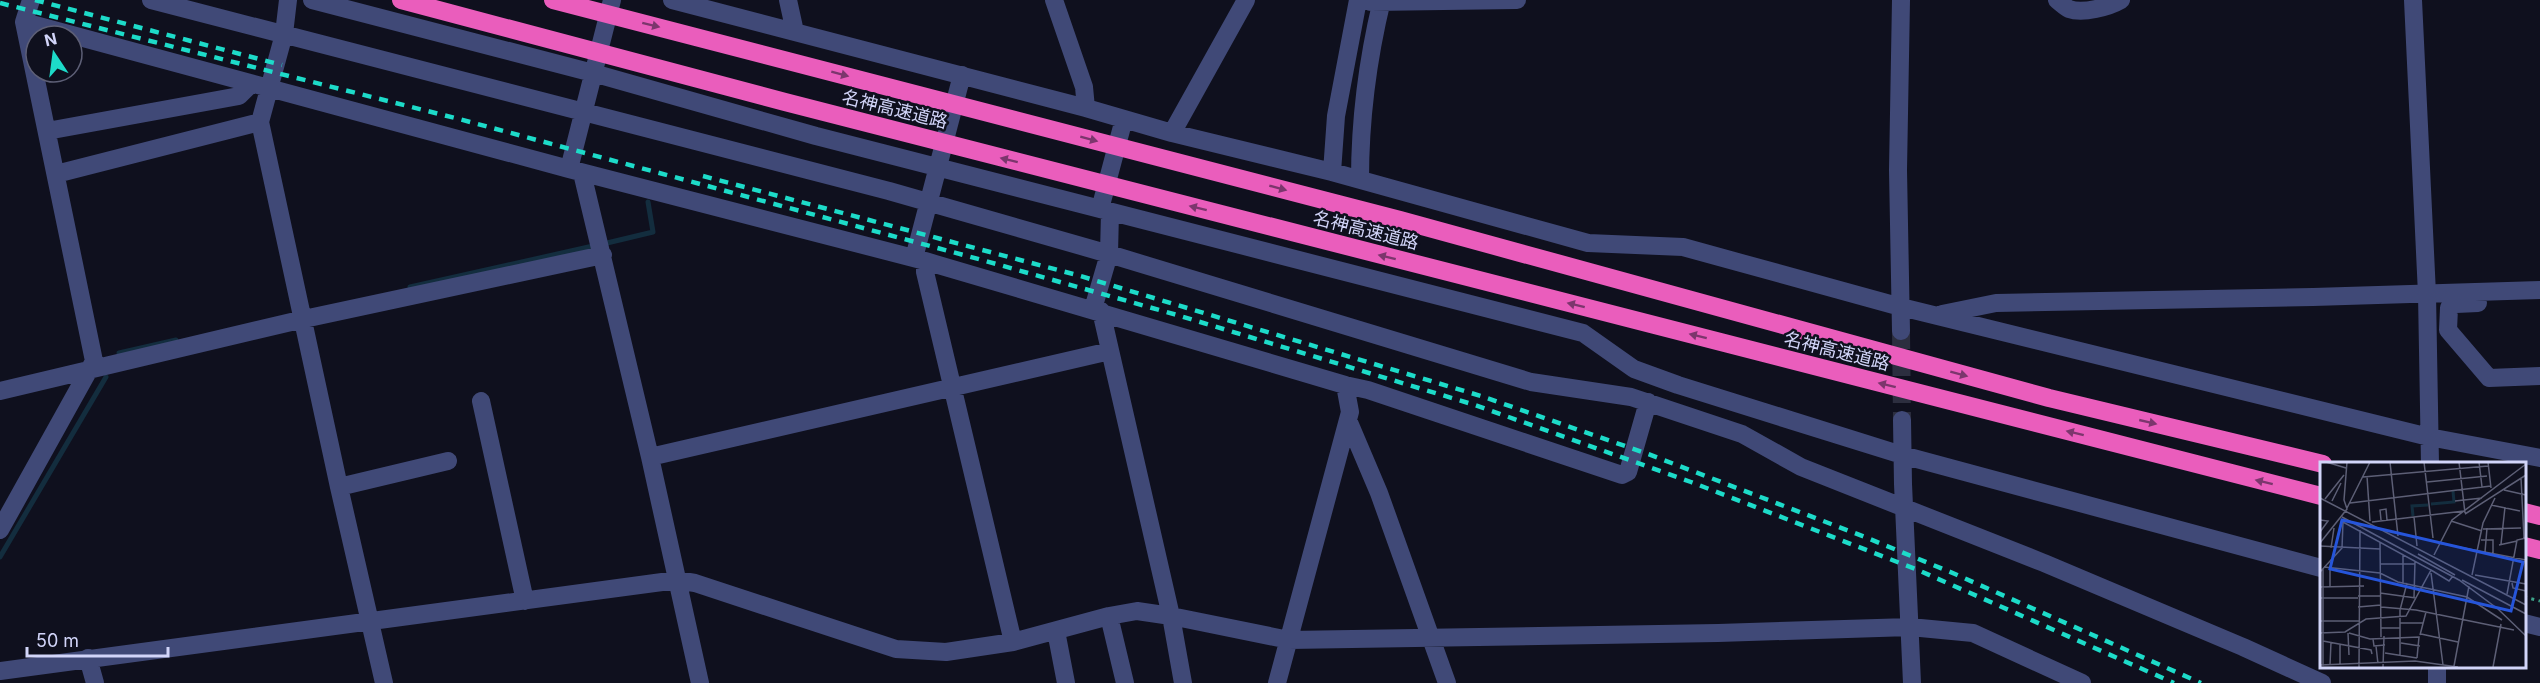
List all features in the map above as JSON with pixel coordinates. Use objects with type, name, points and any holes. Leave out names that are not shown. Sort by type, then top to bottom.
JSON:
[{"type":"highway","name":"名神高速道路","points":[[401,0],[832,114],[2320,496]]},
{"type":"highway","name":"名神高速道路","points":[[553,0],[1400,220],[2049,398],[2320,463]]},
{"type":"highway","points":[[2525,512],[2540,516]]},
{"type":"highway","points":[[2525,546],[2540,550]]},
{"type":"street","points":[[0,530],[91,371],[94,361],[24,22],[31,0]]},
{"type":"street","points":[[151,0],[928,202],[1109,254],[1530,382],[1631,397],[1648,402],[1742,434],[1801,467],[2044,562],[2322,683]]},
{"type":"street","points":[[288,0],[284,34],[260,86],[260,122],[384,683]]},
{"type":"street","points":[[312,0],[593,73],[938,168],[1583,333],[1634,369],[1902,455],[2320,568]]},
{"type":"street","points":[[612,0],[583,112],[576,171],[603,255],[700,683]]},
{"type":"street","points":[[672,0],[962,75],[1172,133],[1332,172],[1588,243],[1683,247],[1901,307],[2429,436],[2540,458]]},
{"type":"street","points":[[788,0],[795,32]]},
{"type":"street","points":[[1053,0],[1084,87],[1086,108]]},
{"type":"street","points":[[1172,133],[1246,0]]},
{"type":"street","points":[[1332,172],[1336,116],[1358,1],[1517,0]]},
{"type":"street","points":[[1901,0],[1898,170],[1901,331]]},
{"type":"street","points":[[2057,0],[2069,9],[2112,5],[2121,0]]},
{"type":"street","points":[[2413,0],[2427,294],[2430,462]]},
{"type":"street","points":[[1360,180],[1360,127],[1366,67],[1381,2]]},
{"type":"street","points":[[24,22],[576,171],[920,260],[1097,310],[1368,390],[1622,475],[1628,472],[1648,402]]},
{"type":"street","points":[[962,75],[928,202],[920,260],[954,388],[1012,642]]},
{"type":"street","points":[[47,131],[239,96],[260,86]]},
{"type":"street","points":[[1124,119],[1105,211],[1109,254],[1097,310],[1110,351],[1171,616],[1183,683]]},
{"type":"street","points":[[56,174],[260,122]]},
{"type":"street","points":[[0,392],[304,319],[603,255]]},
{"type":"street","points":[[1937,315],[1996,303],[2540,290]]},
{"type":"street","points":[[2540,301],[2456,304],[2449,308],[2448,330],[2489,378],[2540,376]]},
{"type":"street","points":[[650,457],[1110,351]]},
{"type":"street","points":[[1276,683],[1350,412],[1345,385]]},
{"type":"street","points":[[481,401],[525,601]]},
{"type":"street","points":[[1348,420],[1379,493],[1447,683]]},
{"type":"street","points":[[1902,420],[1912,683]]},
{"type":"street","points":[[339,487],[448,461]]},
{"type":"street","points":[[0,671],[677,580],[695,583],[896,649],[946,652],[1012,642],[1109,616],[1137,611],[1289,640],[1718,633],[1910,627],[1973,633],[2082,683]]},
{"type":"street","points":[[1109,616],[1125,683]]},
{"type":"street","points":[[2525,623],[2540,627]]},
{"type":"street","points":[[1056,632],[1066,683]]},
{"type":"street","points":[[88,658],[94,683]]},
{"type":"path","points":[[2525,597],[2540,601]]},
{"type":"waterway","points":[[607,243],[653,232],[648,202]]},
{"type":"waterway","points":[[410,287],[593,246]]},
{"type":"waterway","points":[[119,353],[176,340]]},
{"type":"waterway","points":[[0,557],[106,377]]},
{"type":"tunnel","points":[[1901,331],[1902,420]]},
{"type":"railway","points":[[35,0],[282,65]]},
{"type":"railway","points":[[0,3],[459,119],[982,260],[1177,315],[1475,405],[1691,482],[1918,570],[2174,683]]},
{"type":"railway","points":[[703,176],[1077,275],[1481,396],[1648,454],[1865,537],[1955,574],[2201,683]]}]
